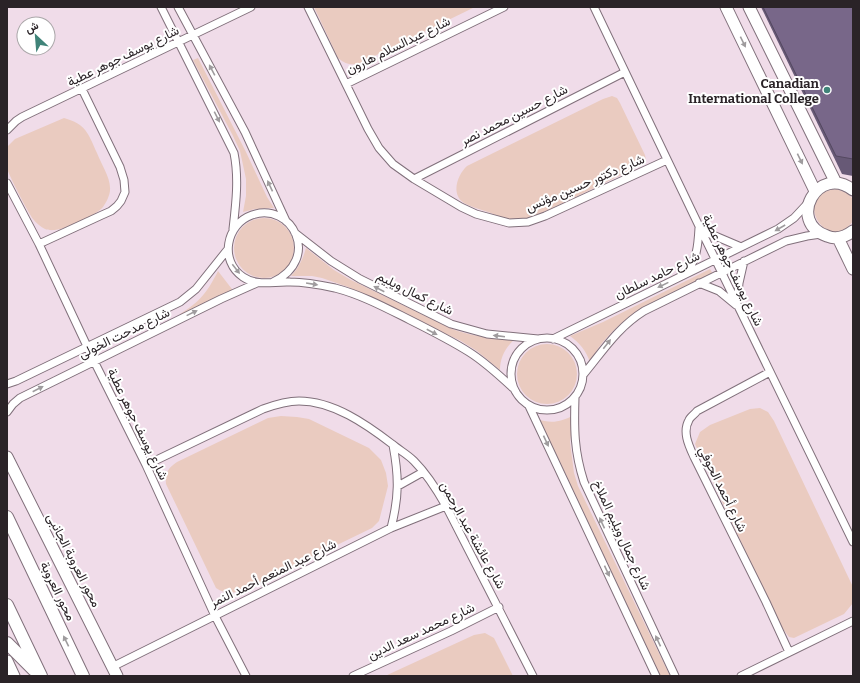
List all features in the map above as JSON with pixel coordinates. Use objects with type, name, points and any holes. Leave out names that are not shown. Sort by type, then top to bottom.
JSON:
[{"type":"main road","name":"محور العروبة","points":[[7,517],[83,676]]},
{"type":"main road","points":[[7,605],[41,676]]},
{"type":"main road","points":[[7,643],[41,676]]},
{"type":"street","points":[[161,7],[234,153],[237,188],[233,230]]},
{"type":"street","points":[[178,7],[245,132],[286,222],[295,233],[298,243],[298,253],[295,263],[286,274],[273,282],[257,283],[244,278],[235,270],[230,260],[228,249],[229,239],[233,230],[239,223],[246,218],[258,214],[271,214],[286,222]]},
{"type":"street","name":"شارع يوسف جوهر عطية","points":[[7,130],[22,117],[252,7]]},
{"type":"street","name":"شارع دكتور حسين مؤنس","points":[[308,7],[368,130],[379,148],[393,164],[414,179],[461,207],[476,214],[509,223],[528,222],[576,203],[667,160]]},
{"type":"street","name":"شارع عبدالسلام هارون","points":[[346,84],[504,7]]},
{"type":"street","name":"شارع يوسف جوهر عطية","points":[[594,7],[715,260],[853,542]]},
{"type":"street","points":[[726,7],[815,191]]},
{"type":"street","points":[[749,7],[836,183]]},
{"type":"street","name":"شارع حسين محمد نصر","points":[[414,179],[625,72]]},
{"type":"street","points":[[39,244],[111,211],[121,201],[125,192],[124,180],[120,167],[82,89]]},
{"type":"street","name":"شارع يوسف جوهر عطية","points":[[7,183],[39,244],[94,361],[146,465],[215,616],[246,676]]},
{"type":"street","points":[[853,190],[844,185],[836,183],[829,184],[815,191],[808,202],[808,217],[811,224],[821,234],[838,238],[853,231]]},
{"type":"street","name":"شارع حامد سلطان","points":[[553,338],[741,248],[788,223],[808,202]]},
{"type":"street","points":[[685,275],[692,265],[697,252],[700,228],[741,248]]},
{"type":"street","name":"شارع كمال ويليم","points":[[295,233],[331,261],[360,279],[451,324],[487,334],[538,339]]},
{"type":"street","name":"شارع حامد سلطان","points":[[583,375],[614,336],[644,310],[786,241],[821,234]]},
{"type":"street","points":[[838,238],[853,269]]},
{"type":"street","name":"شارع مدحت الخولى","points":[[7,384],[169,308],[189,296],[228,249]]},
{"type":"street","points":[[738,306],[739,283],[744,261]]},
{"type":"street","name":"شارع كمال ويليم","points":[[273,282],[291,282],[335,288],[370,301],[469,352],[487,365],[513,388]]},
{"type":"street","name":"شارع مدحت الخولى","points":[[7,412],[20,398],[221,299],[257,283]]},
{"type":"street","points":[[699,283],[719,291],[738,306]]},
{"type":"street","points":[[529,406],[541,410],[554,410],[566,405],[575,397],[581,386],[583,375],[582,365],[578,355],[572,347],[553,338],[538,339],[524,346],[515,358],[511,373],[513,388],[520,398],[529,406],[656,676]]},
{"type":"street","name":"شارع أحمد الحوفي","points":[[770,372],[698,411],[688,420],[686,429],[687,440],[694,457],[766,602],[789,652]]},
{"type":"street","name":"شارع جمال ويليم الملاخ","points":[[575,397],[575,444],[578,465],[584,482],[675,676]]},
{"type":"street","name":"شارع عائشة عبد الرحمن","points":[[146,465],[262,409],[283,403],[298,401],[332,407],[378,433],[406,454],[423,472],[446,506],[533,676]]},
{"type":"street","points":[[391,528],[398,486],[397,467],[393,445]]},
{"type":"street","name":"محور العروبة الجانبى","points":[[7,457],[114,671]]},
{"type":"street","points":[[398,486],[423,472]]},
{"type":"street","name":"شارع عبد المنعم أحمد النمر","points":[[114,671],[215,616],[391,528],[446,506]]},
{"type":"street","name":"شارع محمد سعد الدين","points":[[354,676],[499,607]]},
{"type":"street","points":[[741,676],[853,621]]},
{"type":"street","points":[[7,661],[14,676]]},
{"type":"shaded area","points":[[314,7],[475,7],[358,64],[348,64],[338,58]]},
{"type":"shaded area","points":[[198,58],[267,197],[274,208],[255,209],[243,212],[246,196],[246,179],[240,151],[193,60]]},
{"type":"shaded area","points":[[612,96],[617,98],[620,103],[645,155],[646,161],[642,165],[536,216],[525,219],[511,220],[470,206],[464,203],[457,195],[456,189],[458,179],[467,166],[603,99]]},
{"type":"shaded area","points":[[64,118],[77,123],[85,130],[107,176],[110,185],[110,192],[103,207],[92,216],[76,224],[58,230],[51,230],[45,229],[36,222],[23,202],[7,168],[7,147],[15,139]]},
{"type":"shaded area","points":[[836,189],[847,193],[853,199],[853,221],[843,230],[833,232],[824,228],[814,211],[815,201],[822,193]]},
{"type":"shaded area","points":[[258,218],[270,218],[286,226],[292,236],[294,248],[292,260],[286,270],[270,278],[258,278],[242,270],[234,254],[234,242],[242,226]]},
{"type":"shaded area","points":[[306,248],[334,270],[351,280],[452,329],[491,338],[514,340],[508,346],[504,354],[501,361],[500,370],[477,351],[461,341],[348,287],[312,276],[291,276],[304,256]]},
{"type":"shaded area","points":[[710,269],[713,274],[635,313],[628,318],[604,341],[590,362],[587,354],[577,341],[570,336],[603,322]]},
{"type":"shaded area","points":[[218,271],[235,293],[182,316],[180,314],[203,296]]},
{"type":"shaded area","points":[[541,344],[553,344],[564,349],[572,357],[577,368],[575,386],[564,399],[553,404],[541,404],[530,399],[522,391],[517,380],[517,368],[522,357],[530,349]]},
{"type":"shaded area","points":[[760,408],[768,412],[774,421],[853,587],[853,603],[844,614],[794,638],[789,637],[780,625],[695,444],[700,432],[710,425],[750,409]]},
{"type":"shaded area","points":[[574,415],[570,442],[574,473],[578,486],[670,676],[660,676],[560,462],[537,419],[556,422]]},
{"type":"shaded area","points":[[281,416],[309,419],[369,448],[381,460],[386,473],[388,486],[379,521],[372,528],[242,591],[231,593],[225,592],[216,588],[166,484],[166,477],[171,466],[177,462],[268,418]]},
{"type":"shaded area","points":[[485,633],[494,638],[513,676],[385,676],[474,635]]},
{"type":"building","name":"Canadian International College","points":[[763,7],[853,7],[853,159],[836,156]]},
{"type":"place","name":"Canadian International College","points":[[827,90]]}]
